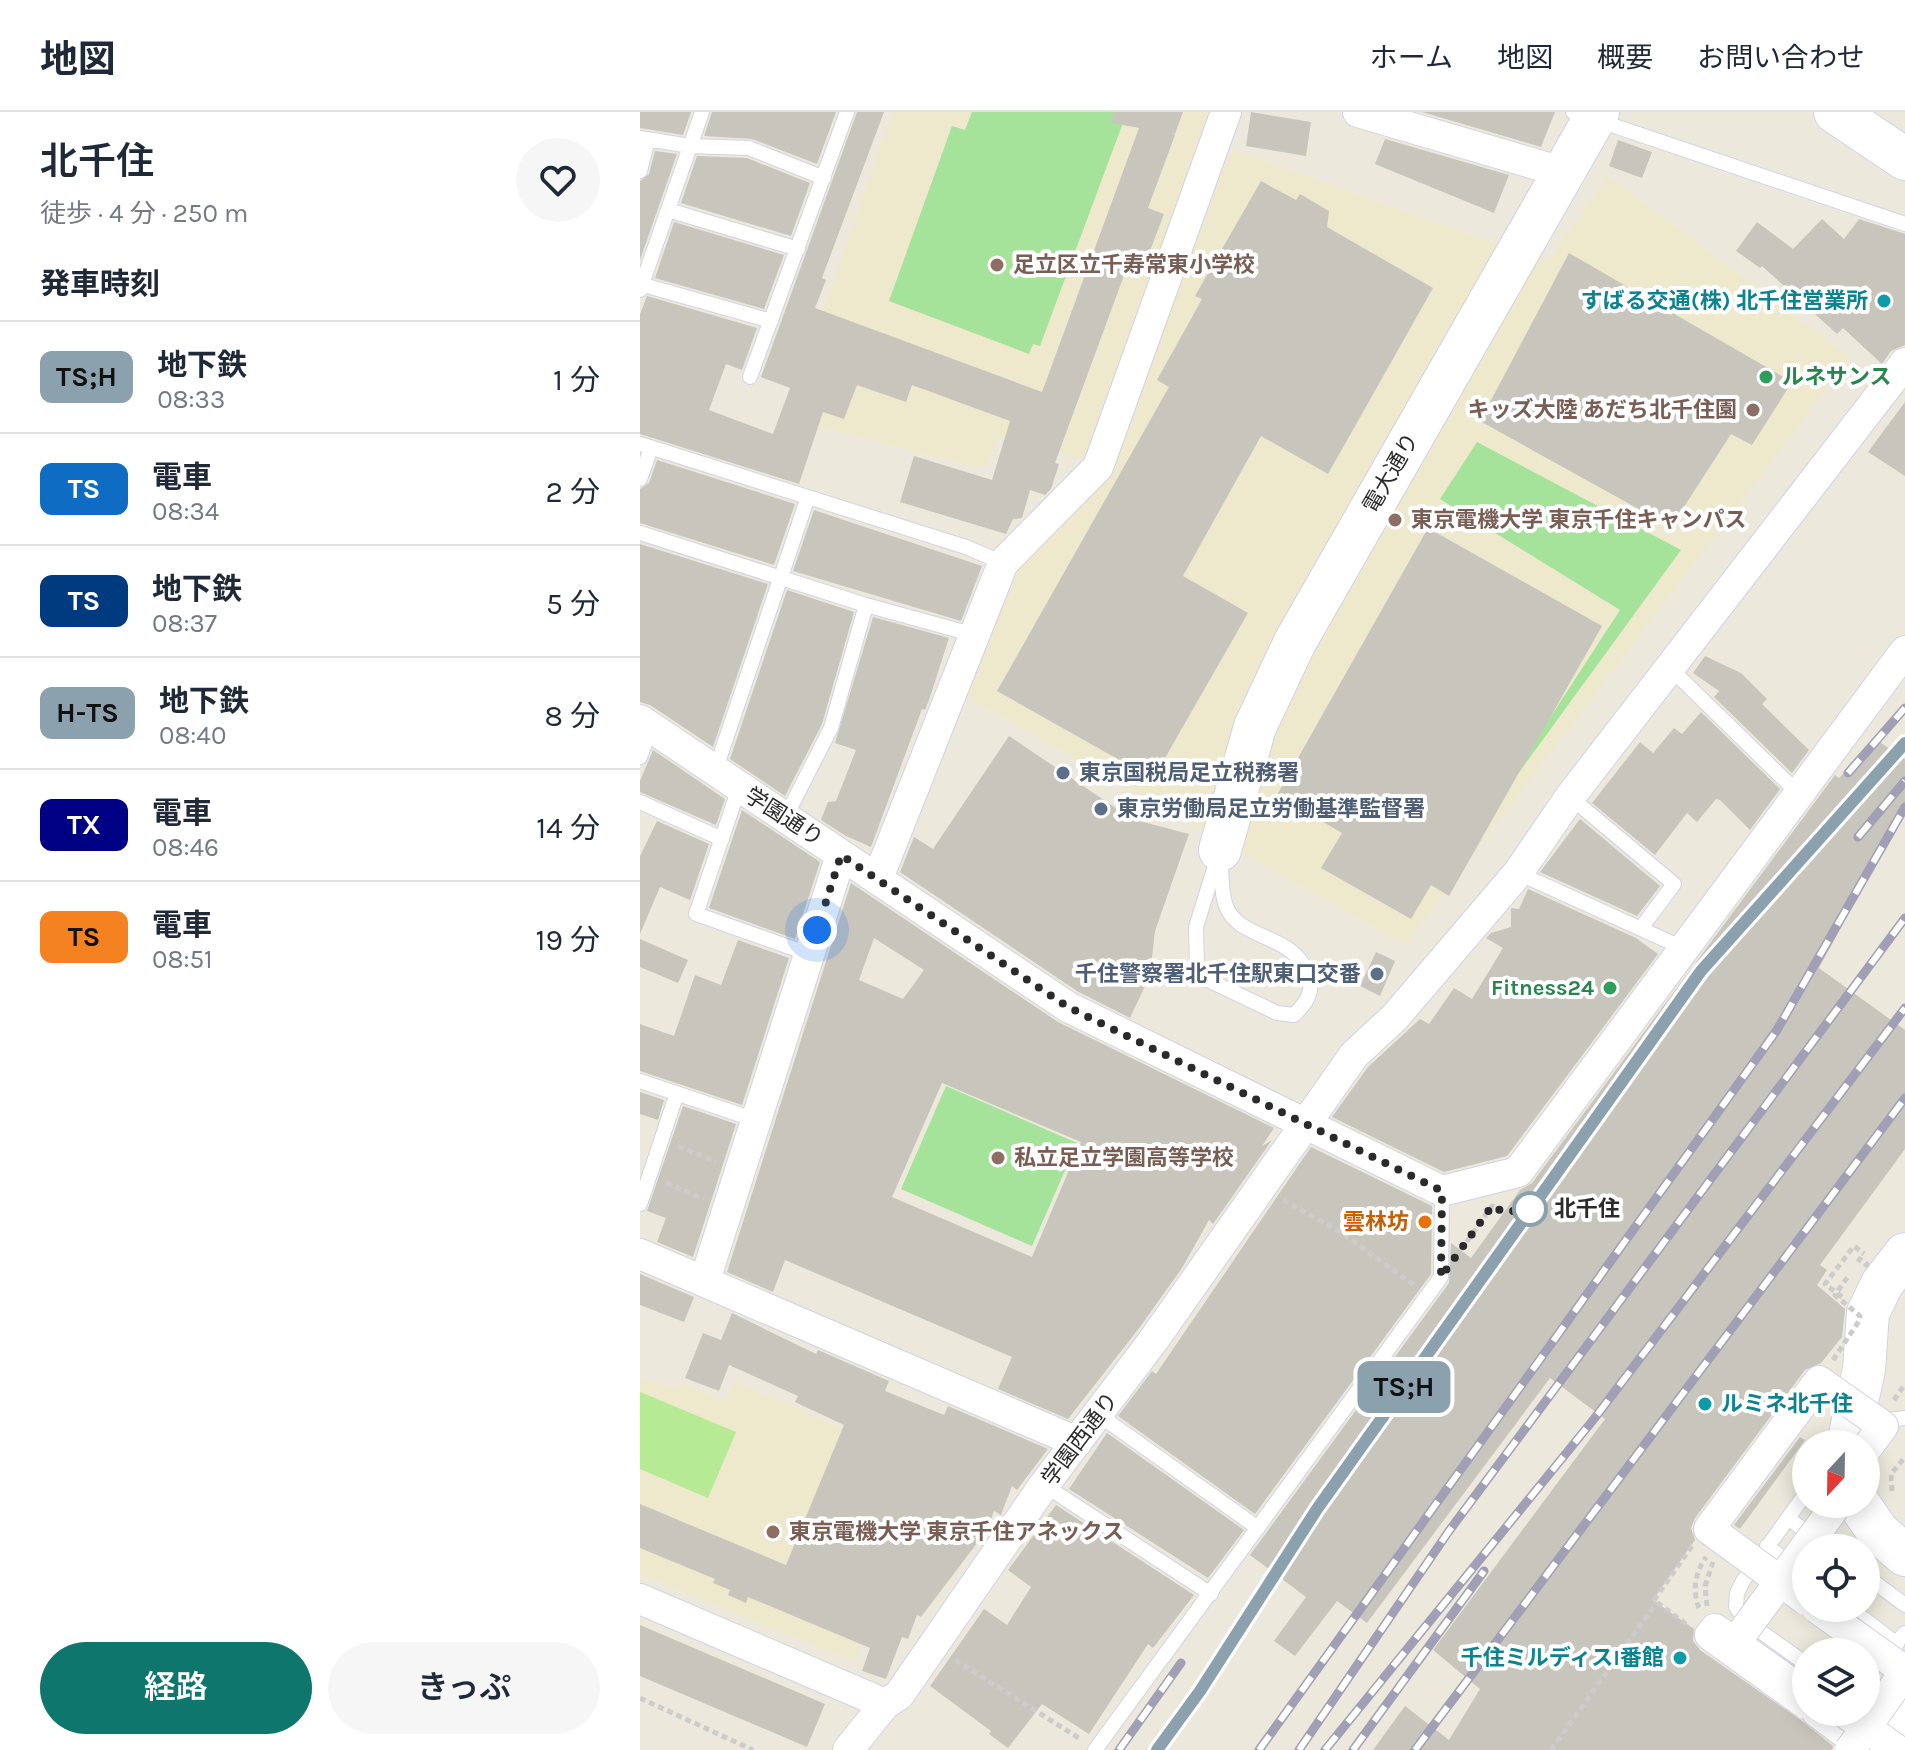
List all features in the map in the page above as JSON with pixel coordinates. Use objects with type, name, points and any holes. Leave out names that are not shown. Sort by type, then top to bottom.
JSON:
[{"type":"street","points":[[878,878],[1003,563],[1098,467],[1226,112]]},
{"type":"street","points":[[1358,112],[1562,172]]},
{"type":"street","points":[[1835,112],[1905,159]]},
{"type":"street","name":"電大通り","points":[[1220,850],[1255,727],[1295,642],[1562,172],[1589,114]]},
{"type":"street","name":"学園西通り","points":[[848,1750],[885,1704],[899,1695],[1044,1485],[1099,1415],[1263,1188],[1354,1055],[1395,1017],[1518,873],[1570,797],[1905,363]]},
{"type":"street","points":[[1442,1191],[1518,1172],[1905,651]]},
{"type":"street","name":"学園通り","points":[[646,724],[1068,1007],[1442,1191]]},
{"type":"street","points":[[705,1280],[841,855]]},
{"type":"street","points":[[640,1254],[1077,1442]]},
{"type":"street","points":[[1876,1429],[1865,1360],[1868,1313],[1882,1284],[1885,1254]]},
{"type":"street","points":[[1786,1572],[1709,1529],[1819,1381],[1876,1429]]},
{"type":"street","points":[[1786,1572],[1817,1518]]},
{"type":"street","points":[[1792,1685],[1734,1638],[1826,1518]]},
{"type":"street","points":[[1877,1518],[1878,1532],[1905,1555]]},
{"type":"street","points":[[640,1599],[885,1704]]},
{"type":"lane","points":[[702,112],[641,286],[771,321]]},
{"type":"lane","points":[[750,377],[847,112]]},
{"type":"lane","points":[[1589,114],[1905,224]]},
{"type":"lane","points":[[640,171],[644,139],[690,146],[749,148],[824,178]]},
{"type":"lane","points":[[668,210],[798,249]]},
{"type":"lane","points":[[640,479],[645,446],[966,547],[1003,563]]},
{"type":"lane","points":[[808,497],[781,577],[727,780],[722,839],[696,914],[809,954]]},
{"type":"lane","points":[[640,533],[866,605],[975,635]]},
{"type":"lane","points":[[785,818],[831,728],[866,605]]},
{"type":"lane","points":[[1670,668],[1798,793]]},
{"type":"lane","points":[[640,757],[646,724]]},
{"type":"lane","points":[[1570,797],[1674,884],[1641,928]]},
{"type":"lane","points":[[640,802],[722,839]]},
{"type":"lane","points":[[1220,850],[1226,906],[1238,922],[1287,946],[1303,960],[1310,982],[1307,1001],[1294,1015],[1277,1013],[1208,980],[1197,966],[1196,927],[1220,850]]},
{"type":"lane","points":[[1518,873],[1683,948]]},
{"type":"lane","points":[[640,1081],[756,1120]]},
{"type":"lane","points":[[640,1204],[677,1093]]},
{"type":"lane","points":[[1096,1749],[1441,1277],[1442,1191]]},
{"type":"lane","points":[[1099,1415],[1258,1528]]},
{"type":"lane","points":[[1044,1485],[1211,1594]]},
{"type":"lane","points":[[1792,1512],[1788,1518],[1786,1572],[1737,1593],[1736,1607],[1792,1683]]},
{"type":"lane","points":[[1788,1518],[1809,1534]]},
{"type":"lane","points":[[1880,1586],[1905,1605]]},
{"type":"path","points":[[662,1141],[740,1170]]},
{"type":"path","points":[[649,1177],[728,1208]]},
{"type":"path","points":[[1263,1188],[1342,1233],[1428,1295]]},
{"type":"path","points":[[1441,1277],[1492,1206],[1504,1212]]},
{"type":"path","points":[[1849,1302],[1825,1284],[1854,1246],[1885,1254]]},
{"type":"path","points":[[1858,1262],[1860,1259],[1867,1264],[1865,1267]]},
{"type":"path","points":[[1819,1381],[1859,1321],[1860,1316],[1835,1295],[1849,1275]]},
{"type":"path","points":[[1880,1494],[1905,1457]]},
{"type":"path","points":[[1708,1608],[1705,1586],[1717,1555]]},
{"type":"path","points":[[1551,1750],[1657,1602]]},
{"type":"path","points":[[934,1646],[1096,1749]]},
{"type":"path","points":[[640,1698],[753,1750]]},
{"type":"shaded area","name":"足立区立千寿常東小学校","points":[[893,112],[1211,112],[1083,460],[997,437],[987,465],[977,468],[785,418]]},
{"type":"shaded area","name":"東京電機大学 東京千住キャンパス","points":[[1232,149],[1547,262],[1608,176],[1851,357],[1405,945],[967,697],[1022,561],[1105,479]]},
{"type":"shaded area","name":"東京電機大学 東京千住アネックス","points":[[640,1378],[671,1388],[682,1383],[725,1402],[735,1381],[928,1467],[854,1662],[640,1574]]},
{"type":"green space","points":[[972,112],[1127,112],[1040,346],[1033,344],[1029,354],[889,301],[952,126],[965,130]]},
{"type":"green space","points":[[1477,442],[1681,550],[1477,830],[1620,610],[1440,499]]},
{"type":"green space","points":[[946,1086],[1077,1143],[1032,1246],[901,1189]]},
{"type":"green space","points":[[640,1392],[736,1432],[708,1498],[640,1469]]},
{"type":"building","points":[[640,112],[691,112],[683,135],[640,128]]},
{"type":"building","points":[[712,112],[836,112],[817,164],[752,139],[704,136]]},
{"type":"building","points":[[857,112],[884,112],[822,278],[826,280],[815,308],[1042,392],[1139,128],[1112,123],[1113,112],[1183,112],[1175,134],[1172,133],[1175,135],[1148,208],[1164,214],[1145,264],[1130,259],[1055,463],[1059,464],[1051,489],[1045,495],[1030,490],[1022,518],[1013,519],[1006,534],[900,502],[914,456],[992,480],[1010,421],[912,385],[906,402],[857,385],[844,419],[823,412],[799,484],[640,434],[640,314],[647,296],[757,328],[742,370],[726,364],[709,410],[773,434],[790,388],[761,377]]},
{"type":"building","points":[[1251,112],[1311,122],[1306,156],[1246,146]]},
{"type":"building","points":[[1422,112],[1555,112],[1541,147]]},
{"type":"building","points":[[1385,139],[1509,175],[1494,213],[1375,164]]},
{"type":"building","points":[[1618,140],[1652,152],[1642,178],[1609,166]]},
{"type":"building","points":[[655,151],[677,154],[640,260],[640,181],[649,174]]},
{"type":"building","points":[[697,156],[747,158],[810,183],[791,236],[681,203]]},
{"type":"building","points":[[1261,181],[1296,200],[1300,194],[1329,211],[1327,227],[1433,288],[1328,474],[1261,436],[1183,576],[1248,613],[1153,779],[997,691],[1169,387],[1157,380],[1202,299],[1195,296]]},
{"type":"building","points":[[1822,219],[1844,239],[1859,219],[1905,234],[1905,345],[1891,351],[1882,364],[1843,328],[1837,334],[1762,266],[1760,268],[1736,251],[1757,222],[1793,249]]},
{"type":"building","points":[[674,222],[784,255],[764,309],[655,278]]},
{"type":"building","points":[[1569,253],[1792,382],[1752,445],[1731,434],[1671,527],[1480,421]]},
{"type":"building","points":[[1905,402],[1905,476],[1868,452]]},
{"type":"building","points":[[657,460],[795,504],[774,565],[640,523],[640,489],[649,483]]},
{"type":"building","points":[[814,510],[982,566],[961,621],[793,571]]},
{"type":"building","points":[[1428,528],[1602,626],[1449,896],[1431,885],[1411,919],[1321,868],[1342,833],[1277,795]]},
{"type":"building","points":[[640,544],[768,584],[713,747],[650,705],[640,702]]},
{"type":"building","points":[[787,590],[854,612],[822,724],[785,796],[730,759]]},
{"type":"building","points":[[873,617],[949,638],[929,700],[925,710],[922,709],[871,847],[821,820],[828,802],[836,801],[856,750],[835,743]]},
{"type":"building","points":[[1705,656],[1741,673],[1767,699],[1762,704],[1809,750],[1792,773],[1714,697],[1719,691],[1693,673]]},
{"type":"building","points":[[1701,712],[1780,789],[1750,830],[1716,799],[1697,822],[1687,813],[1655,855],[1592,803],[1640,742],[1653,753],[1674,728],[1682,734]]},
{"type":"building","points":[[1009,736],[1132,819],[1189,834],[1155,931],[1150,975],[1130,1018],[1077,991],[900,872],[914,837],[933,849]]},
{"type":"building","points":[[1875,739],[1905,759],[1905,810],[1819,968],[1905,1030],[1905,1149],[1820,1265],[1827,1270],[1817,1285],[1845,1309],[1842,1337],[1821,1363],[1805,1370],[1695,1518],[1691,1528],[1695,1540],[1653,1600],[1694,1629],[1693,1641],[1700,1650],[1792,1714],[1792,1726],[1808,1726],[1833,1746],[1832,1750],[1373,1750],[1405,1706],[1449,1740],[1480,1689],[1433,1650],[1605,1419],[1550,1378],[1367,1623],[1337,1601],[1295,1656],[1274,1641],[1306,1597],[1250,1555],[1449,1283],[1451,1243],[1471,1258],[1520,1190],[1532,1183],[1835,775],[1839,778]]},
{"type":"building","points":[[653,750],[725,799],[716,825],[640,792],[640,781]]},
{"type":"building","points":[[742,810],[820,862],[795,939],[709,908]]},
{"type":"building","points":[[1580,819],[1660,886],[1637,916],[1540,872]]},
{"type":"building","points":[[657,821],[709,844],[690,900],[660,887],[640,934],[640,856]]},
{"type":"building","name":"私立足立学園高等学校","points":[[851,883],[1058,1022],[1274,1128],[1262,1146],[1272,1140],[1213,1224],[1209,1220],[1182,1268],[1068,1419],[998,1389],[1012,1357],[785,1260],[773,1292],[727,1272]],"holes":[[[874,938],[924,970],[903,999],[859,980]],[[942,1083],[1081,1142],[1032,1257],[892,1197]]]},
{"type":"building","points":[[1528,889],[1636,938],[1658,954],[1507,1156],[1444,1172],[1332,1117],[1368,1067],[1420,1019],[1429,1024],[1454,988],[1472,999],[1503,948],[1486,938],[1491,933],[1511,927],[1511,908],[1519,909]]},
{"type":"building","points":[[640,939],[688,960],[678,983],[640,967]]},
{"type":"building","points":[[738,940],[789,958],[742,1105],[640,1071],[640,1024],[674,1036],[695,975],[721,985]]},
{"type":"building","points":[[1376,952],[1395,961],[1380,996],[1360,986]]},
{"type":"building","points":[[640,1092],[664,1100],[658,1120],[640,1114]]},
{"type":"building","points":[[683,1106],[736,1124],[693,1257],[657,1242],[666,1218],[647,1211]]},
{"type":"building","points":[[1311,1147],[1432,1206],[1431,1274],[1255,1514],[1118,1416],[1152,1371],[1156,1374]]},
{"type":"building","points":[[640,1274],[694,1297],[684,1322],[640,1305]]},
{"type":"building","points":[[732,1313],[816,1354],[818,1350],[889,1381],[885,1391],[944,1415],[948,1406],[1048,1449],[1017,1490],[1012,1486],[1001,1515],[994,1511],[987,1530],[921,1617],[917,1615],[908,1639],[902,1637],[886,1679],[862,1671],[870,1648],[748,1597],[746,1603],[728,1595],[730,1590],[713,1583],[715,1579],[640,1548],[640,1504],[786,1565],[844,1425],[795,1402],[798,1396],[729,1365],[719,1391],[685,1378],[703,1333],[721,1340]]},
{"type":"building","points":[[1107,1433],[1244,1530],[1208,1578],[1069,1489]]},
{"type":"building","points":[[1792,1448],[1792,1458],[1740,1529],[1734,1525]]},
{"type":"building","points":[[1056,1505],[1194,1595],[1153,1648],[1148,1644],[1089,1734],[1042,1704],[1008,1748],[989,1734],[991,1731],[930,1686],[984,1609],[1007,1625],[1031,1587],[1008,1570]]},
{"type":"building","points":[[640,1625],[825,1704],[807,1747],[640,1676]]},
{"type":"railway","points":[[1848,773],[1905,708]]},
{"type":"railway","points":[[1157,1750],[1317,1509],[1701,971],[1905,743]]},
{"type":"railway","points":[[1858,837],[1905,781]]},
{"type":"railway","points":[[1259,1750],[1777,1030],[1905,807]]},
{"type":"railway","points":[[1299,1750],[1449,1531],[1905,918]]},
{"type":"railway","points":[[1325,1750],[1594,1419],[1905,1008]]},
{"type":"railway","points":[[1415,1750],[1905,1098]]},
{"type":"railway","points":[[1353,1750],[1484,1571]]},
{"type":"railway","points":[[1119,1750],[1181,1663]]},
{"type":"metro line","name":"TS;H","points":[[1157,1750],[1200,1691],[1317,1509],[1701,971],[1794,863],[1905,743]]},
{"type":"place","name":"足立区立千寿常東小学校","points":[[997,265]]},
{"type":"place","name":"すばる交通(株) 北千住営業所","points":[[1884,301]]},
{"type":"place","name":"ルネサンス","points":[[1766,377]]},
{"type":"place","name":"キッズ大陸 あだち北千住園","points":[[1753,410]]},
{"type":"place","name":"東京電機大学 東京千住キャンパス","points":[[1395,520]]},
{"type":"place","name":"東京国税局足立税務署","points":[[1063,773]]},
{"type":"place","name":"東京労働局足立労働基準監督署","points":[[1101,809]]},
{"type":"place","name":"千住警察署北千住駅東口交番","points":[[1377,974]]},
{"type":"place","name":"Fitness24","points":[[1610,988]]},
{"type":"place","name":"私立足立学園高等学校","points":[[998,1158]]},
{"type":"place","name":"北千住","points":[[1530,1209]]},
{"type":"place","name":"雲林坊","points":[[1425,1222]]},
{"type":"place","name":"ルミネ北千住","points":[[1705,1404]]},
{"type":"place","name":"東京電機大学 東京千住アネックス","points":[[773,1532]]},
{"type":"place","name":"千住ミルディスI番館","points":[[1680,1658]]},
{"type":"route","points":[[817,930],[841,855],[1068,1007],[1442,1191],[1441,1277],[1492,1206],[1504,1212],[1530,1209]]}]
